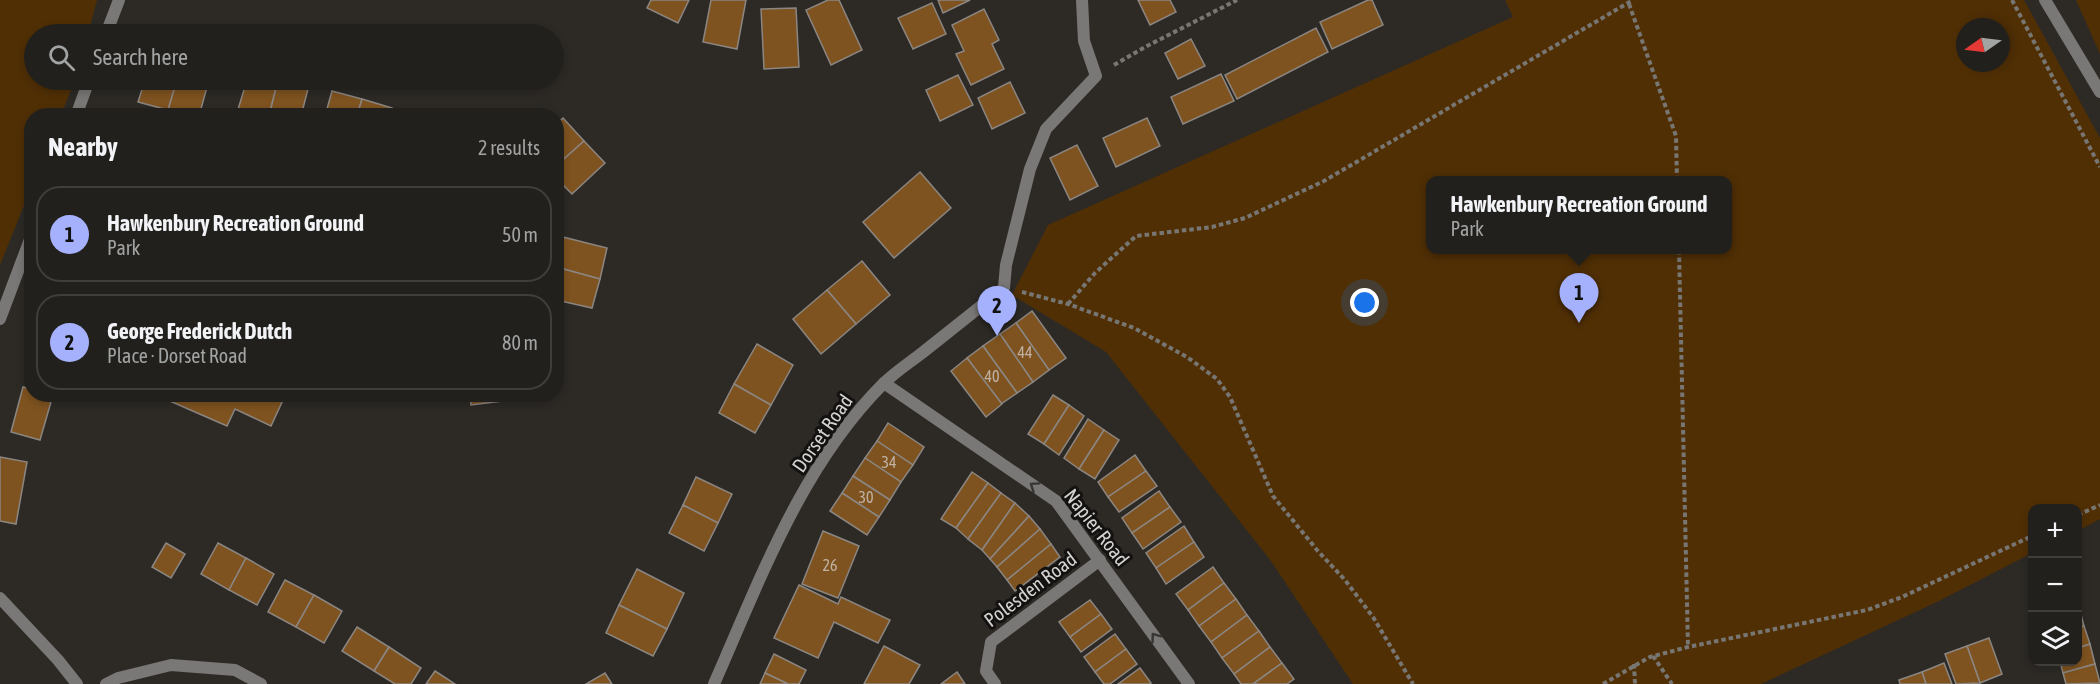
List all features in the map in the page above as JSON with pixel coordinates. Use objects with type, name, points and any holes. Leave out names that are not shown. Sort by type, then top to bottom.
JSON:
[{"type":"street","points":[[110,24],[119,0]]},
{"type":"street","points":[[1004,288],[1006,265],[1030,169],[1046,129],[1096,76],[1084,41],[1082,0]]},
{"type":"street","points":[[2045,0],[2100,92]]},
{"type":"street","points":[[79,108],[85,90]]},
{"type":"street","points":[[0,319],[24,255]]},
{"type":"street","name":"Dorset Road","points":[[714,684],[764,571],[799,500],[825,455],[851,420],[884,383],[1004,288]]},
{"type":"street","name":"Napier Road","points":[[884,383],[1056,501],[1189,684]]},
{"type":"street","name":"Polesden Road","points":[[995,684],[986,671],[991,642],[1100,560]]},
{"type":"street","points":[[0,597],[77,684]]},
{"type":"street","points":[[106,684],[118,678],[171,665],[235,670],[261,684]]},
{"type":"path","points":[[1096,76],[1147,46],[1237,0]]},
{"type":"path","points":[[2012,0],[2100,167]]},
{"type":"path","points":[[1068,304],[1095,273],[1136,236],[1212,227],[1245,218],[1324,181],[1631,2],[1676,136],[1677,176]]},
{"type":"path","points":[[1679,254],[1688,647]]},
{"type":"path","points":[[1004,288],[1068,304],[1134,328],[1188,357],[1217,379],[1230,397],[1273,496],[1345,580],[1373,617],[1413,684]]},
{"type":"path","points":[[2082,513],[2100,505]]},
{"type":"path","points":[[1604,684],[1634,664],[1653,656],[1867,610],[1902,597],[2028,538]]},
{"type":"path","points":[[1653,656],[1671,684]]},
{"type":"path","points":[[1634,664],[1635,684]]},
{"type":"shaded area","points":[[0,0],[97,0],[91,24],[24,24],[24,90],[71,90],[64,108],[24,108],[24,205],[0,265]]},
{"type":"shaded area","points":[[1505,0],[2024,0],[2100,138],[2100,519],[2082,529],[2082,504],[2028,504],[2028,555],[1939,601],[1761,684],[1353,684],[1271,561],[1106,352],[1012,295],[1048,225],[1513,17]]},
{"type":"shaded area","points":[[2076,0],[2100,0],[2100,54]]},
{"type":"building","points":[[651,0],[689,0],[678,23],[647,8]]},
{"type":"building","points":[[711,0],[746,0],[737,49],[703,42]]},
{"type":"building","points":[[828,0],[839,0],[862,50],[831,65],[806,10]]},
{"type":"building","points":[[938,0],[970,0],[943,13]]},
{"type":"building","points":[[1138,0],[1170,0],[1176,12],[1150,25]]},
{"type":"building","points":[[1372,0],[1383,25],[1332,49],[1320,22]]},
{"type":"building","points":[[932,3],[946,34],[913,49],[898,18]]},
{"type":"building","points":[[796,8],[799,67],[764,69],[761,9]]},
{"type":"building","points":[[984,9],[999,40],[992,44],[1004,69],[971,85],[956,54],[964,51],[952,25]]},
{"type":"building","points":[[1316,28],[1328,52],[1237,99],[1225,75]]},
{"type":"building","points":[[1191,39],[1205,66],[1178,79],[1165,53]]},
{"type":"building","points":[[1221,74],[1234,101],[1183,124],[1171,97]]},
{"type":"building","points":[[958,75],[973,105],[940,121],[926,90]]},
{"type":"building","points":[[1010,82],[1025,113],[992,129],[978,98]]},
{"type":"building","points":[[142,90],[174,90],[169,108],[138,102]]},
{"type":"building","points":[[174,90],[206,90],[201,108],[169,108]]},
{"type":"building","points":[[244,90],[276,90],[271,108],[238,108]]},
{"type":"building","points":[[276,90],[308,90],[303,108],[271,108]]},
{"type":"building","points":[[332,91],[362,99],[359,108],[327,108]]},
{"type":"building","points":[[362,99],[392,108],[359,108]]},
{"type":"building","points":[[1147,118],[1160,146],[1116,167],[1103,138]]},
{"type":"building","points":[[564,119],[584,141],[564,159]]},
{"type":"building","points":[[584,141],[605,163],[572,194],[564,186],[564,159]]},
{"type":"building","points":[[1077,145],[1098,186],[1070,200],[1050,158]]},
{"type":"building","points":[[920,172],[951,208],[894,258],[863,222]]},
{"type":"building","points":[[564,237],[607,248],[600,279],[564,269]]},
{"type":"building","points":[[862,261],[890,295],[856,324],[827,290]]},
{"type":"building","points":[[564,269],[600,279],[592,308],[564,302]]},
{"type":"building","points":[[827,290],[856,324],[821,354],[793,319]]},
{"type":"building","points":[[1032,311],[1066,358],[1049,370],[1016,323]]},
{"type":"building","points":[[1016,323],[1049,370],[1033,382],[1000,334]]},
{"type":"building","points":[[1000,334],[1033,382],[1017,393],[983,346]]},
{"type":"building","points":[[757,344],[793,365],[771,405],[734,384]]},
{"type":"building","points":[[983,346],[1017,393],[1001,404],[967,358]]},
{"type":"building","points":[[967,358],[1002,404],[986,417],[951,371]]},
{"type":"building","points":[[734,384],[771,405],[755,433],[719,413]]},
{"type":"building","points":[[23,387],[24,402],[51,402],[40,440],[11,432]]},
{"type":"building","points":[[1053,395],[1069,405],[1044,444],[1028,434]]},
{"type":"building","points":[[172,402],[282,402],[271,426],[235,409],[227,426]]},
{"type":"building","points":[[471,402],[494,402],[471,405]]},
{"type":"building","points":[[1069,405],[1084,416],[1059,455],[1044,444]]},
{"type":"building","points":[[1088,419],[1104,430],[1079,469],[1064,458]]},
{"type":"building","points":[[888,423],[924,447],[913,465],[877,441]]},
{"type":"building","points":[[1104,430],[1119,440],[1095,479],[1079,469]]},
{"type":"building","points":[[877,441],[913,465],[901,482],[865,458]]},
{"type":"building","points":[[1135,455],[1146,471],[1108,497],[1098,482]]},
{"type":"building","points":[[0,457],[27,462],[16,524],[0,521]]},
{"type":"building","points":[[865,458],[901,482],[890,500],[853,476]]},
{"type":"building","points":[[1146,471],[1157,486],[1119,512],[1108,497]]},
{"type":"building","points":[[972,472],[988,483],[956,528],[941,519]]},
{"type":"building","points":[[853,476],[890,500],[879,517],[842,493]]},
{"type":"building","points":[[696,477],[732,494],[718,523],[683,505]]},
{"type":"building","points":[[988,483],[1001,493],[968,539],[956,528]]},
{"type":"building","points":[[1159,491],[1170,507],[1132,533],[1122,518]]},
{"type":"building","points":[[842,493],[879,517],[867,535],[830,511]]},
{"type":"building","points":[[1001,493],[1015,503],[982,550],[968,539]]},
{"type":"building","points":[[1015,503],[1029,516],[990,559],[982,550]]},
{"type":"building","points":[[683,505],[718,523],[704,551],[669,533]]},
{"type":"building","points":[[1170,507],[1181,522],[1143,549],[1132,533]]},
{"type":"building","points":[[1029,516],[1040,529],[997,567],[990,559]]},
{"type":"building","points":[[1184,526],[1194,542],[1156,568],[1146,553]]},
{"type":"building","points":[[1040,529],[1051,544],[1007,580],[997,567]]},
{"type":"building","points":[[823,531],[859,546],[838,598],[802,584]]},
{"type":"building","points":[[1194,542],[1204,557],[1166,584],[1156,568]]},
{"type":"building","points":[[166,543],[185,554],[171,578],[152,567]]},
{"type":"building","points":[[218,543],[246,558],[229,590],[201,574]]},
{"type":"building","points":[[1051,544],[1060,557],[1015,591],[1007,580]]},
{"type":"building","points":[[246,558],[274,574],[257,605],[229,590]]},
{"type":"building","points":[[1213,567],[1224,583],[1188,610],[1176,594]]},
{"type":"building","points":[[637,569],[684,593],[667,629],[619,605]]},
{"type":"building","points":[[285,580],[314,595],[296,627],[268,612]]},
{"type":"building","points":[[1224,583],[1236,599],[1199,626],[1188,610]]},
{"type":"building","points":[[799,585],[838,604],[841,597],[890,620],[878,643],[834,622],[818,658],[774,638]]},
{"type":"building","points":[[314,595],[342,611],[324,643],[296,627]]},
{"type":"building","points":[[1236,599],[1247,615],[1211,642],[1199,626]]},
{"type":"building","points":[[1090,600],[1101,614],[1070,637],[1059,622]]},
{"type":"building","points":[[619,605],[667,629],[653,656],[606,633]]},
{"type":"building","points":[[1101,614],[1112,629],[1081,652],[1070,637]]},
{"type":"building","points":[[1247,615],[1259,631],[1222,658],[1211,642]]},
{"type":"building","points":[[2084,626],[2090,644],[2082,647],[2082,627]]},
{"type":"building","points":[[357,627],[389,647],[374,671],[342,651]]},
{"type":"building","points":[[1259,631],[1270,647],[1234,674],[1222,658]]},
{"type":"building","points":[[1115,634],[1126,649],[1095,672],[1084,657]]},
{"type":"building","points":[[1989,638],[2002,674],[1980,683],[1967,646]]},
{"type":"building","points":[[2090,644],[2095,664],[2063,673],[2061,666],[2082,666],[2082,647]]},
{"type":"building","points":[[884,646],[920,665],[909,684],[864,684]]},
{"type":"building","points":[[1967,646],[1980,683],[1956,684],[1945,654]]},
{"type":"building","points":[[389,647],[421,668],[411,684],[395,684],[374,671]]},
{"type":"building","points":[[1270,647],[1282,663],[1253,684],[1241,684],[1234,674]]},
{"type":"building","points":[[1126,649],[1137,664],[1110,684],[1104,684],[1095,672]]},
{"type":"building","points":[[774,654],[806,670],[799,684],[788,684],[765,673]]},
{"type":"building","points":[[1282,663],[1294,679],[1287,684],[1253,684]]},
{"type":"building","points":[[1944,663],[1952,684],[1926,684],[1922,672]]},
{"type":"building","points":[[2095,664],[2100,683],[2066,684],[2063,673]]},
{"type":"building","points":[[1140,668],[1151,683],[1118,684]]},
{"type":"building","points":[[435,671],[455,684],[426,684]]},
{"type":"building","points":[[957,672],[965,684],[941,684]]},
{"type":"building","points":[[1922,672],[1926,684],[1900,684],[1899,680]]},
{"type":"building","points":[[605,673],[612,684],[586,684]]},
{"type":"building","points":[[765,673],[788,684],[760,684]]},
{"type":"place","name":"Hawkenbury Recreation Ground","points":[[1579,323]]},
{"type":"place","name":"George Frederick Dutch","points":[[997,336]]}]
